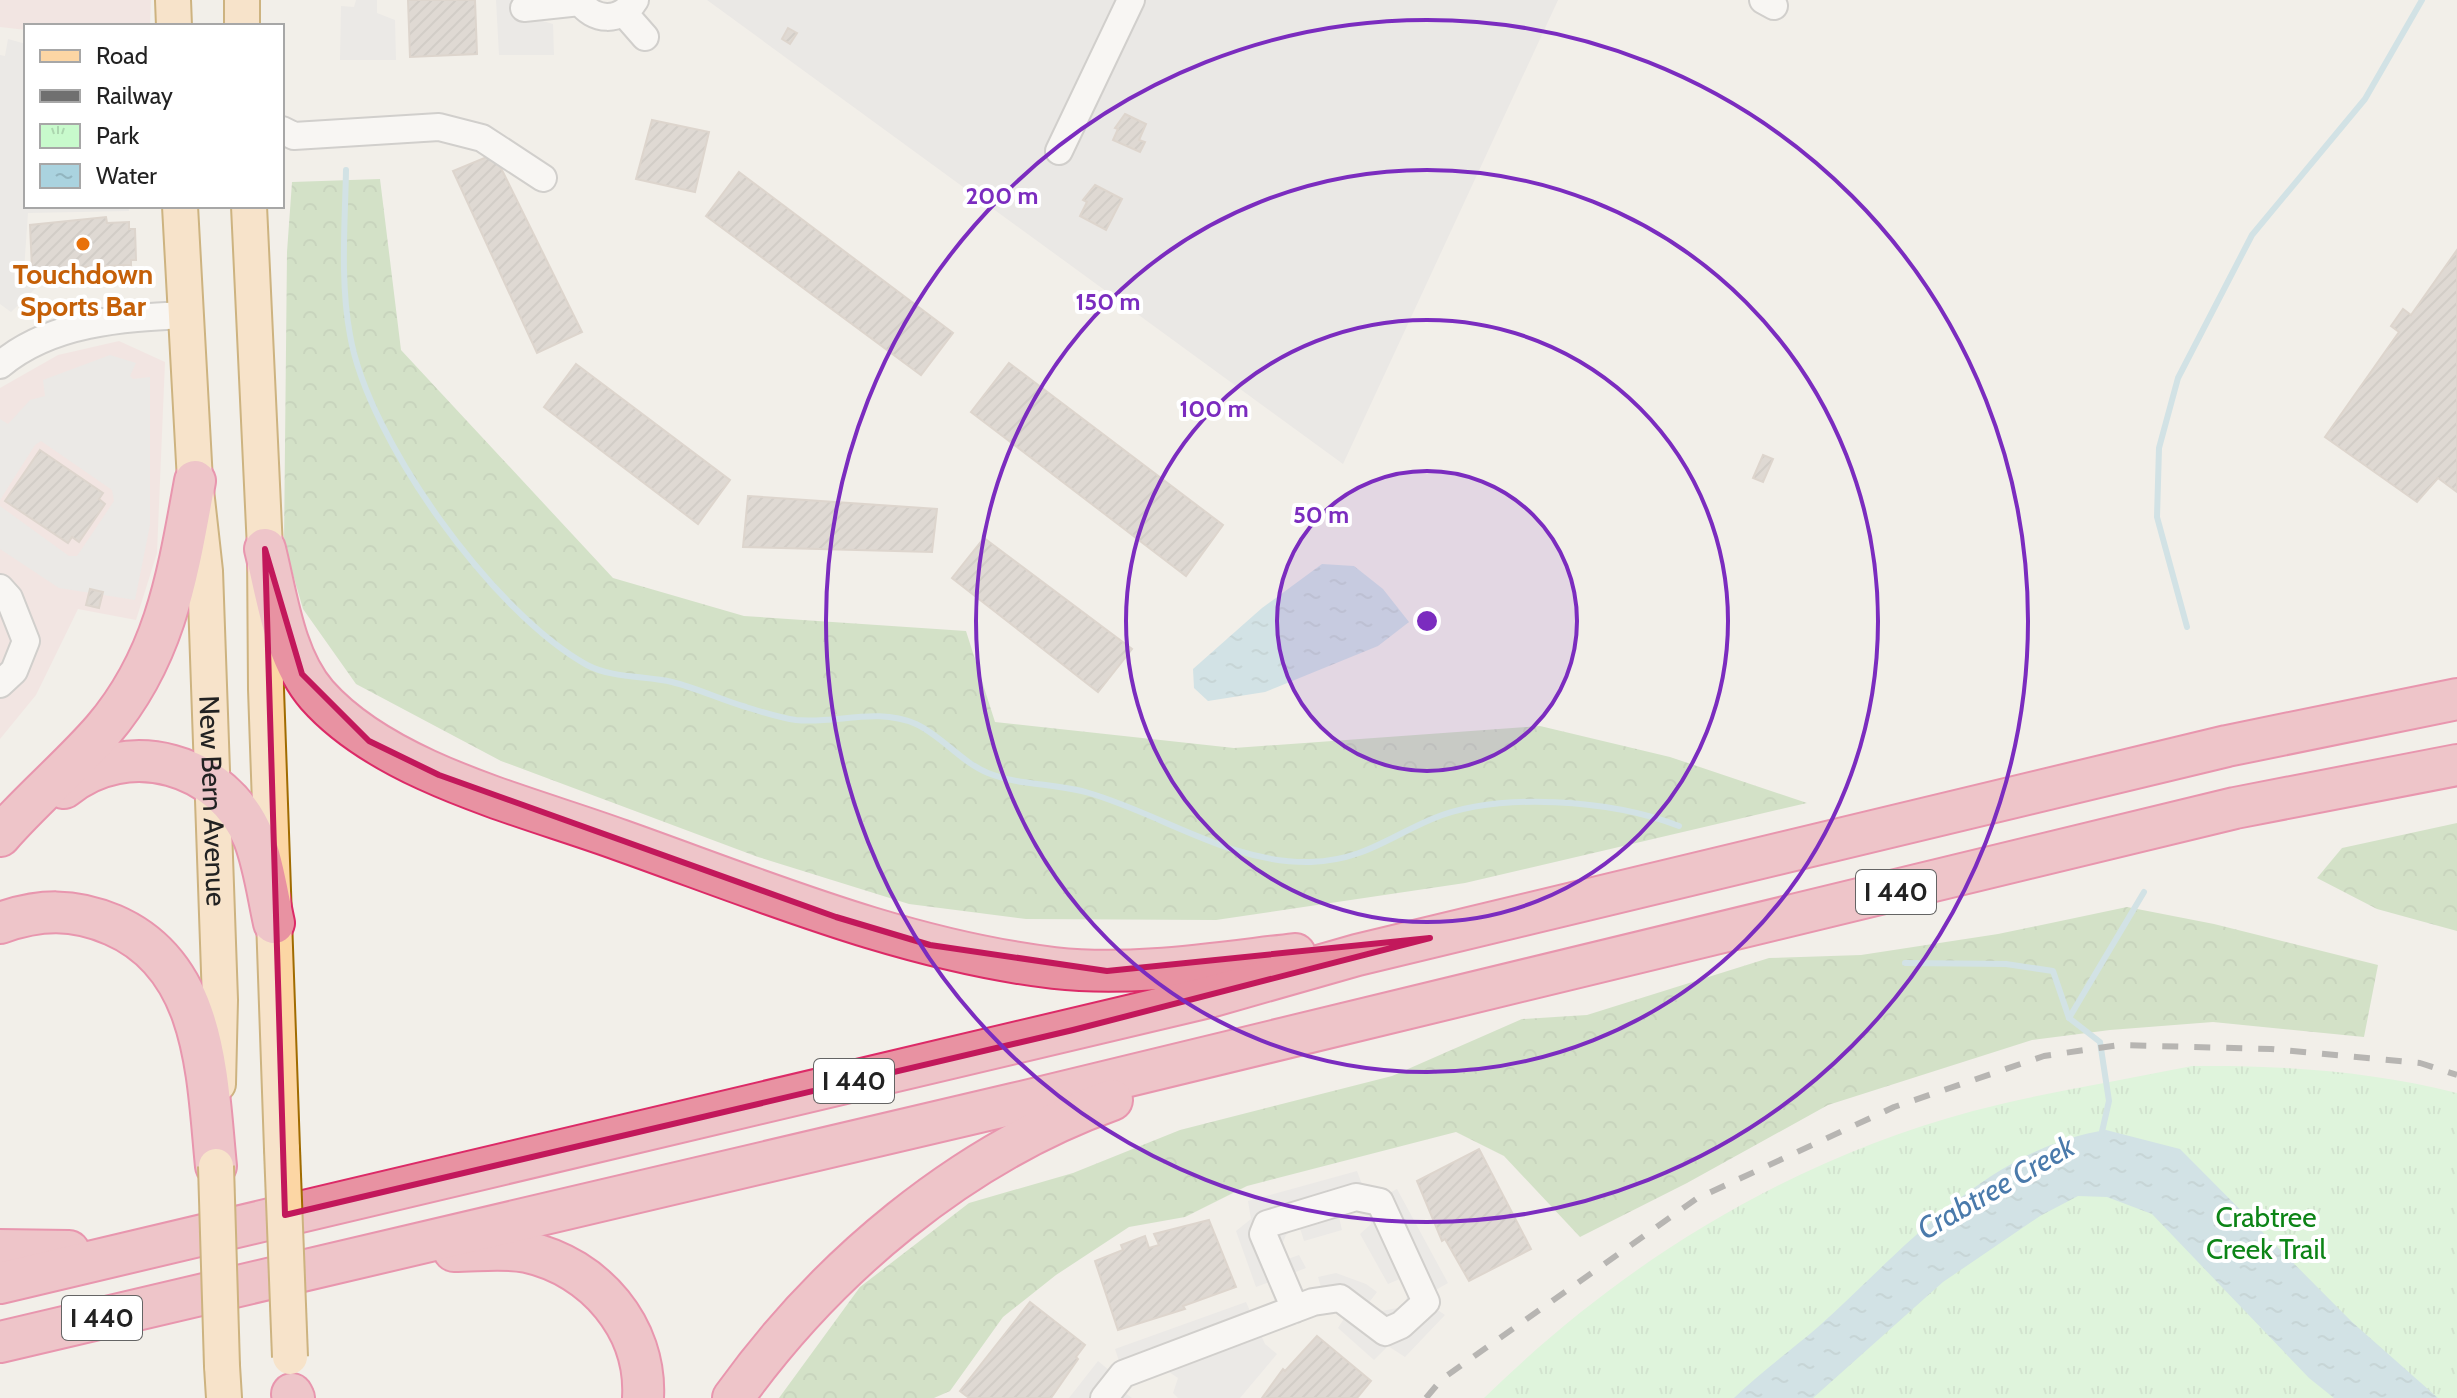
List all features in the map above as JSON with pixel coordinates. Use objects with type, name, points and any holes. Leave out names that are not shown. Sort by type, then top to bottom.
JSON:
[{"type":"highway","points":[[0,836],[104,729],[143,671],[163,631],[175,592],[195,481]]},
{"type":"highway","points":[[265,549],[281,616],[302,674],[343,722],[369,741],[439,775],[836,917],[943,948],[1054,968],[1107,971],[1212,964],[1430,938]]},
{"type":"highway","name":"I 440","points":[[0,1283],[1213,996],[1357,955],[2227,746],[2457,699]]},
{"type":"highway","points":[[0,845],[68,784],[106,764],[145,759],[164,762],[211,784],[235,809],[254,839],[274,923]]},
{"type":"highway","name":"I 440","points":[[0,1342],[2235,808],[2457,765]]},
{"type":"highway","points":[[0,923],[43,911],[83,914],[123,930],[164,962],[182,988],[200,1037],[216,1166]]},
{"type":"highway","points":[[733,1398],[825,1290],[887,1232],[963,1176],[1042,1129],[1086,1110],[1336,1025]]},
{"type":"highway","points":[[0,1250],[38,1252],[161,1246]]},
{"type":"highway","points":[[386,1251],[525,1252],[568,1268],[604,1293],[620,1314],[643,1368],[643,1398]]},
{"type":"main road","points":[[173,0],[174,24]]},
{"type":"main road","points":[[242,0],[242,24]]},
{"type":"main road","name":"New Bern Avenue","points":[[180,208],[195,481],[205,571],[220,1000],[216,1166],[223,1382]]},
{"type":"main road","name":"New Bern Avenue","points":[[249,208],[265,549],[274,923],[292,1387]]},
{"type":"street","points":[[1059,151],[1131,0]]},
{"type":"street","points":[[524,8],[579,1],[586,10],[604,18],[629,6],[645,37]]},
{"type":"street","points":[[284,131],[294,136],[439,127],[482,138],[543,178]]},
{"type":"street","points":[[0,365],[40,342],[81,326],[129,318],[185,315]]},
{"type":"street","points":[[0,588],[9,598],[26,641],[14,671],[0,684]]},
{"type":"street","points":[[1104,1398],[1123,1374],[1295,1309],[1340,1298],[1385,1332],[1401,1325],[1426,1302],[1380,1202],[1356,1197],[1267,1224],[1263,1234],[1295,1309]]},
{"type":"highlighted area","points":[[265,549],[302,674],[369,741],[439,775],[836,917],[930,945],[1107,971],[1430,938],[1073,1030],[285,1215]]},
{"type":"shaded area","points":[[0,0],[151,0],[150,24],[24,24],[24,30],[0,27]]},
{"type":"shaded area","points":[[356,0],[377,0],[377,13],[395,20],[396,60],[340,60],[341,6],[354,7]]},
{"type":"shaded area","points":[[496,0],[536,0],[536,19],[553,24],[554,55],[499,55]]},
{"type":"shaded area","points":[[707,0],[1558,0],[1343,464]]},
{"type":"shaded area","points":[[8,39],[24,43],[24,208],[128,208],[129,211],[28,213],[24,270],[39,285],[11,312],[0,304],[0,55],[5,56]]},
{"type":"shaded area","points":[[119,341],[165,362],[157,553],[136,620],[78,609],[36,695],[0,739],[0,388],[58,355]]},
{"type":"shaded area","points":[[110,355],[136,363],[130,376],[133,379],[150,377],[150,525],[135,600],[59,588],[0,549],[0,506],[69,556],[77,556],[114,501],[112,490],[41,441],[35,445],[0,500],[0,419],[8,424],[30,400],[45,396],[43,380]]},
{"type":"shaded area","points":[[1357,1171],[1363,1187],[1382,1197],[1397,1189],[1448,1283],[1432,1292],[1432,1306],[1445,1315],[1405,1357],[1388,1346],[1374,1360],[1338,1328],[1345,1317],[1339,1312],[1329,1314],[1318,1277],[1336,1273],[1366,1284],[1377,1292],[1367,1305],[1376,1312],[1403,1307],[1407,1297],[1402,1278],[1388,1284],[1360,1234],[1372,1219],[1357,1212],[1345,1213],[1339,1217],[1342,1230],[1304,1241],[1300,1228],[1295,1228],[1286,1235],[1281,1247],[1285,1260],[1299,1255],[1306,1268],[1256,1287],[1236,1231],[1251,1219],[1248,1201]]},
{"type":"shaded area","points":[[1246,1302],[1265,1344],[1277,1354],[1240,1398],[1178,1398],[1173,1393],[1178,1378],[1169,1372],[1159,1372],[1130,1384],[1124,1392],[1132,1398],[1069,1398],[1098,1361],[1110,1371],[1120,1364],[1115,1349]]},
{"type":"green space","points":[[380,179],[401,350],[613,578],[744,616],[966,631],[995,722],[1234,748],[1540,726],[1670,757],[1807,803],[1465,883],[1216,920],[1026,919],[909,904],[758,857],[501,761],[356,684],[303,609],[284,543],[287,252],[292,182]]},
{"type":"green space","points":[[2457,823],[2457,931],[2377,909],[2317,878],[2342,848]]},
{"type":"green space","points":[[2127,907],[2214,924],[2378,965],[2364,1037],[2213,1022],[2032,1040],[1828,1105],[1687,1183],[1580,1237],[1504,1156],[1456,1132],[1247,1186],[1185,1217],[1129,1227],[1056,1275],[1003,1317],[950,1391],[934,1398],[779,1398],[860,1287],[969,1203],[1073,1173],[1180,1130],[1392,1076],[1522,1019],[1587,1015],[1769,958],[1861,955],[1998,934]]},
{"type":"green space","name":"Crabtree Creek Trail","points":[[2192,1066],[2326,1071],[2392,1079],[2457,1093],[2457,1398],[1484,1398],[1537,1349],[1650,1261],[1772,1188],[1904,1132],[1973,1111]]},
{"type":"water","points":[[1322,564],[1354,566],[1383,589],[1409,622],[1378,646],[1265,692],[1208,701],[1194,688],[1193,669],[1262,608]]},
{"type":"water","name":"Crabtree Creek","points":[[2106,1130],[2180,1149],[2352,1322],[2438,1398],[2334,1398],[2309,1378],[2152,1214],[2107,1197],[2078,1196],[2040,1216],[1943,1282],[1813,1398],[1734,1398],[1818,1327],[1915,1236],[1985,1180],[2022,1158],[2063,1141]]},
{"type":"building","points":[[408,0],[475,0],[477,54],[410,57]]},
{"type":"building","points":[[788,28],[797,33],[790,44],[782,39]]},
{"type":"building","points":[[1125,114],[1146,124],[1139,140],[1145,142],[1140,152],[1113,140],[1118,129],[1115,128]]},
{"type":"building","points":[[652,120],[709,132],[695,192],[636,179]]},
{"type":"building","points":[[494,154],[582,332],[537,353],[453,171]]},
{"type":"building","points":[[739,172],[953,333],[921,375],[706,216]]},
{"type":"building","points":[[1095,185],[1122,199],[1106,230],[1080,216],[1087,202],[1083,200]]},
{"type":"building","name":"Touchdown Sports Bar","points":[[106,217],[107,223],[129,222],[129,229],[135,229],[136,260],[131,260],[131,265],[32,269],[30,225]]},
{"type":"building","points":[[2457,250],[2457,492],[2438,478],[2417,502],[2325,437],[2399,332],[2391,326],[2403,309],[2411,315]]},
{"type":"building","points":[[1009,363],[1223,525],[1186,576],[971,412]]},
{"type":"building","points":[[576,364],[730,480],[698,524],[544,407]]},
{"type":"building","points":[[40,450],[103,493],[99,499],[105,504],[79,542],[72,537],[68,543],[5,501]]},
{"type":"building","points":[[1763,455],[1773,459],[1763,482],[1753,478]]},
{"type":"building","points":[[748,496],[937,509],[932,552],[743,547]]},
{"type":"building","points":[[984,538],[1132,649],[1098,692],[952,578]]},
{"type":"building","points":[[90,589],[103,592],[99,608],[86,605]]},
{"type":"building","points":[[1479,1149],[1531,1249],[1469,1281],[1445,1239],[1442,1241],[1417,1181]]},
{"type":"building","points":[[1209,1220],[1236,1287],[1183,1306],[1185,1309],[1118,1330],[1095,1261],[1123,1250],[1121,1245],[1145,1236],[1149,1248],[1159,1245],[1154,1234]]},
{"type":"building","points":[[1030,1302],[1085,1345],[1076,1357],[1078,1359],[1051,1398],[969,1398],[960,1391]]},
{"type":"building","points":[[1317,1336],[1371,1381],[1357,1398],[1262,1398],[1283,1369],[1285,1371]]},
{"type":"waterway","points":[[2187,627],[2157,517],[2159,448],[2178,378],[2252,235],[2365,99],[2422,0]]},
{"type":"waterway","points":[[346,170],[344,252],[347,315],[362,377],[382,424],[408,472],[476,566],[513,607],[551,640],[587,665],[618,675],[691,687],[790,719],[811,721],[871,716],[901,719],[925,729],[988,773],[1089,793],[1225,847],[1282,861],[1311,862],[1346,857],[1459,810],[1522,802],[1556,802],[1622,810],[1679,826]]},
{"type":"waterway","points":[[2069,1018],[2144,892]]},
{"type":"waterway","points":[[1905,963],[2006,964],[2053,971],[2069,1018],[2100,1042],[2109,1101],[2101,1136]]},
{"type":"railway","points":[[1426,1398],[1442,1379],[1696,1199],[1894,1107],[2044,1056],[2119,1045],[2271,1049],[2420,1063],[2457,1075]]},
{"type":"place","name":"Touchdown Sports Bar","points":[[83,244]]}]
